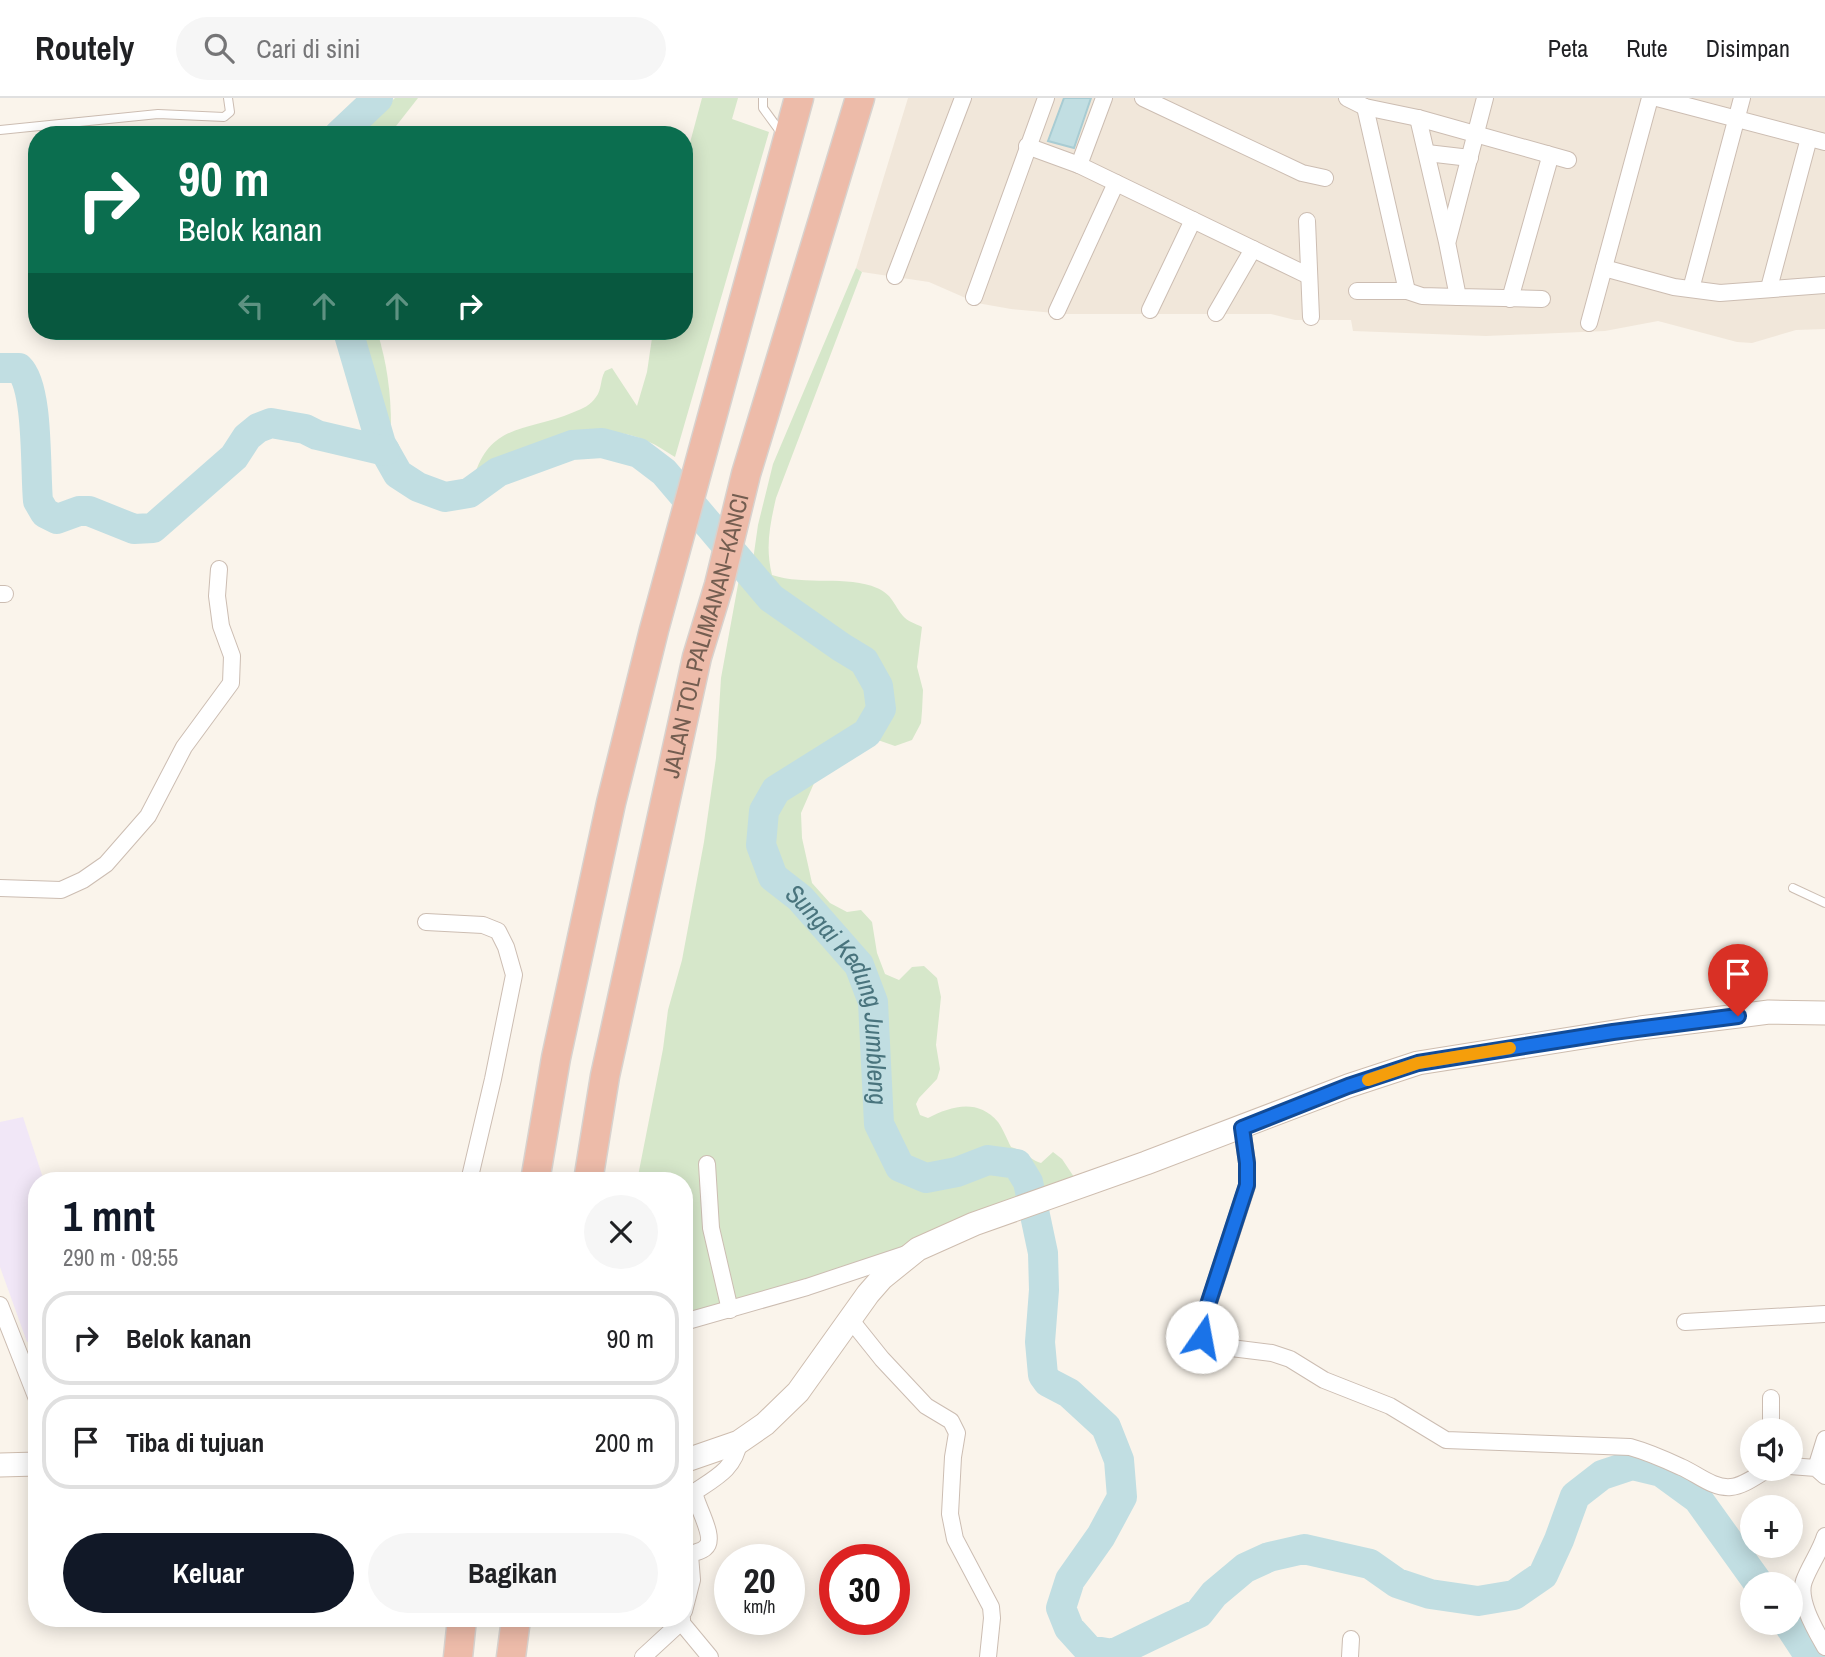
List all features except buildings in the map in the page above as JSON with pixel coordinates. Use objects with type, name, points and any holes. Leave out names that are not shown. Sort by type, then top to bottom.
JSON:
[{"type":"highway","name":"JALAN TOL PALIMANAN–KANCI","points":[[537,1172],[556,1058],[611,803],[654,630],[799,98]]},
{"type":"highway","name":"JALAN TOL PALIMANAN–KANCI","points":[[589,1172],[604,1076],[697,657],[719,585],[746,474],[860,98]]},
{"type":"highway","points":[[458,1657],[461,1627]]},
{"type":"highway","points":[[511,1657],[515,1627]]},
{"type":"street","points":[[895,276],[963,98]]},
{"type":"street","points":[[974,297],[1046,98]]},
{"type":"street","points":[[1079,165],[1104,98]]},
{"type":"street","points":[[1143,98],[1302,173],[1325,178]]},
{"type":"street","points":[[1347,98],[1366,107],[1476,133],[1568,160]]},
{"type":"street","points":[[1447,242],[1485,98]]},
{"type":"street","points":[[1589,323],[1650,98]]},
{"type":"street","points":[[1657,98],[1825,142]]},
{"type":"street","points":[[1691,289],[1742,98]]},
{"type":"street","points":[[1366,107],[1407,291]]},
{"type":"street","points":[[1418,118],[1458,297]]},
{"type":"street","points":[[1769,288],[1809,138]]},
{"type":"street","points":[[1027,146],[1079,165],[1309,275]]},
{"type":"street","points":[[1426,153],[1469,159]]},
{"type":"street","points":[[1510,299],[1549,161],[1547,154]]},
{"type":"street","points":[[1057,311],[1116,183]]},
{"type":"street","points":[[1150,310],[1193,220]]},
{"type":"street","points":[[1307,221],[1311,317]]},
{"type":"street","points":[[1216,313],[1253,249]]},
{"type":"street","points":[[1604,268],[1674,287],[1720,293],[1825,285]]},
{"type":"street","points":[[1357,291],[1407,291],[1422,296],[1542,299]]},
{"type":"street","points":[[0,888],[61,890],[83,880],[106,864],[148,816],[184,747],[230,683],[232,656],[221,626],[217,596],[219,569]]},
{"type":"street","points":[[426,922],[483,925],[498,931],[514,975],[471,1172]]},
{"type":"street","points":[[693,1320],[807,1287],[918,1249],[974,1224],[1242,1128],[1348,1086],[1418,1063],[1627,1030],[1769,1012],[1825,1013]]},
{"type":"street","points":[[1242,1128],[1247,1185],[1201,1326],[1202,1337],[1207,1345],[1272,1353],[1290,1359],[1324,1380],[1390,1406],[1446,1440],[1630,1447],[1649,1452],[1724,1487],[1737,1486],[1746,1481]]},
{"type":"street","points":[[707,1164],[711,1228],[730,1310]]},
{"type":"street","points":[[693,1458],[739,1442],[765,1424],[798,1392],[875,1285],[918,1249]]},
{"type":"street","points":[[0,1305],[28,1376]]},
{"type":"street","points":[[1685,1322],[1825,1314]]},
{"type":"street","points":[[850,1319],[926,1406],[951,1421],[957,1433],[950,1514],[955,1539],[991,1607],[988,1657]]},
{"type":"street","points":[[1771,1398],[1771,1418]]},
{"type":"street","points":[[1803,1469],[1821,1472],[1825,1439]]},
{"type":"street","points":[[693,1554],[705,1549],[709,1542],[709,1533],[695,1495],[696,1491],[732,1465],[739,1442]]},
{"type":"street","points":[[0,1465],[28,1464]]},
{"type":"street","points":[[1825,1536],[1802,1590],[1810,1620],[1825,1647]]},
{"type":"street","points":[[643,1657],[672,1627]]},
{"type":"street","points":[[689,1627],[710,1657]]},
{"type":"street","points":[[1350,1657],[1351,1639]]},
{"type":"lane","points":[[40,126],[158,114],[224,117],[230,112],[228,98]]},
{"type":"lane","points":[[763,98],[763,108],[787,142]]},
{"type":"lane","points":[[0,130],[28,127]]},
{"type":"lane","points":[[1793,888],[1825,903]]},
{"type":"shaded area","points":[[908,98],[1825,98],[1825,329],[1796,330],[1752,343],[1737,342],[1658,321],[1605,331],[1486,336],[1353,331],[1351,320],[1295,320],[1271,314],[1065,314],[977,303],[929,282],[862,272],[856,268]]},
{"type":"shaded area","points":[[23,1117],[41,1172],[28,1172],[27,1342],[0,1267],[0,1122]]},
{"type":"green space","points":[[395,98],[418,98],[396,126],[365,126]]},
{"type":"green space","points":[[702,98],[738,98],[732,119],[769,132],[675,457],[642,439],[600,432],[555,440],[512,457],[474,477],[481,459],[501,437],[580,410],[594,400],[605,371],[612,368],[637,406],[647,372],[652,340],[693,340],[693,132]]},
{"type":"green space","points":[[856,268],[862,272],[776,498],[770,527],[769,555],[772,575],[798,580],[866,584],[890,597],[905,618],[922,627],[917,667],[923,690],[921,723],[912,740],[895,746],[872,738],[889,711],[885,684],[870,656],[776,592],[757,572],[753,560],[758,525],[773,464]]},
{"type":"green space","points":[[361,340],[379,340],[388,378],[391,426]]},
{"type":"green space","points":[[739,579],[766,604],[837,654],[859,666],[870,689],[873,707],[861,728],[770,785],[756,809],[753,846],[767,882],[795,903],[852,969],[866,1003],[872,1126],[895,1173],[925,1186],[959,1179],[989,1167],[1012,1171],[1021,1185],[1021,1195],[1009,1203],[875,1261],[693,1312],[693,1172],[639,1172],[668,1010],[682,960],[704,842],[716,758],[721,678]]},
{"type":"green space","points":[[818,774],[801,813],[802,838],[812,883],[830,903],[847,912],[861,910],[872,922],[877,953],[885,974],[899,980],[912,967],[924,966],[937,978],[941,997],[936,1045],[940,1069],[937,1079],[916,1104],[920,1115],[928,1118],[946,1110],[964,1107],[982,1110],[998,1122],[1011,1147],[1041,1163],[1053,1152],[1062,1159],[1078,1183],[1048,1194],[1040,1188],[1022,1157],[987,1152],[927,1171],[906,1162],[886,1122],[881,1000],[865,961],[805,892],[779,872],[769,844],[771,813],[781,795]]},
{"type":"water","points":[[1064,98],[1091,98],[1074,148],[1048,141]]},
{"type":"waterway","name":"Sungai Kedung Jumbleng","points":[[348,126],[378,98]]},
{"type":"waterway","name":"Sungai Kedung Jumbleng","points":[[351,340],[381,444],[398,474],[418,487],[445,497],[469,493],[498,472],[572,445],[602,443],[639,453],[664,472],[771,598],[864,661],[878,686],[881,709],[867,733],[776,790],[764,811],[761,845],[773,877],[800,898],[859,965],[873,1002],[879,1124],[900,1167],[926,1178],[957,1172],[988,1160],[1017,1164],[1028,1182],[1043,1253],[1044,1290],[1040,1342],[1043,1375],[1048,1382],[1069,1393],[1106,1427],[1119,1460],[1122,1497],[1101,1536],[1070,1580],[1061,1608],[1069,1628],[1089,1650],[1113,1654],[1199,1613],[1214,1594],[1245,1568],[1269,1557],[1304,1549],[1370,1564],[1397,1583],[1430,1594],[1478,1601],[1514,1595],[1543,1575],[1575,1496],[1602,1475],[1632,1465],[1661,1472],[1698,1499],[1750,1572]]},
{"type":"waterway","points":[[0,368],[19,368],[25,378],[33,411],[38,501],[45,513],[57,519],[79,511],[89,511],[134,529],[153,528],[234,457],[247,437],[258,428],[271,423],[305,429],[317,435],[385,451]]},
{"type":"waterway","name":"Sungai Kedung Jumbleng","points":[[1796,1635],[1810,1657]]},
{"type":"slow traffic","points":[[1368,1080],[1418,1063],[1510,1048]]},
{"type":"route","points":[[1202,1337],[1201,1326],[1247,1185],[1242,1128],[1348,1086],[1418,1063],[1613,1032],[1738,1016]]}]
